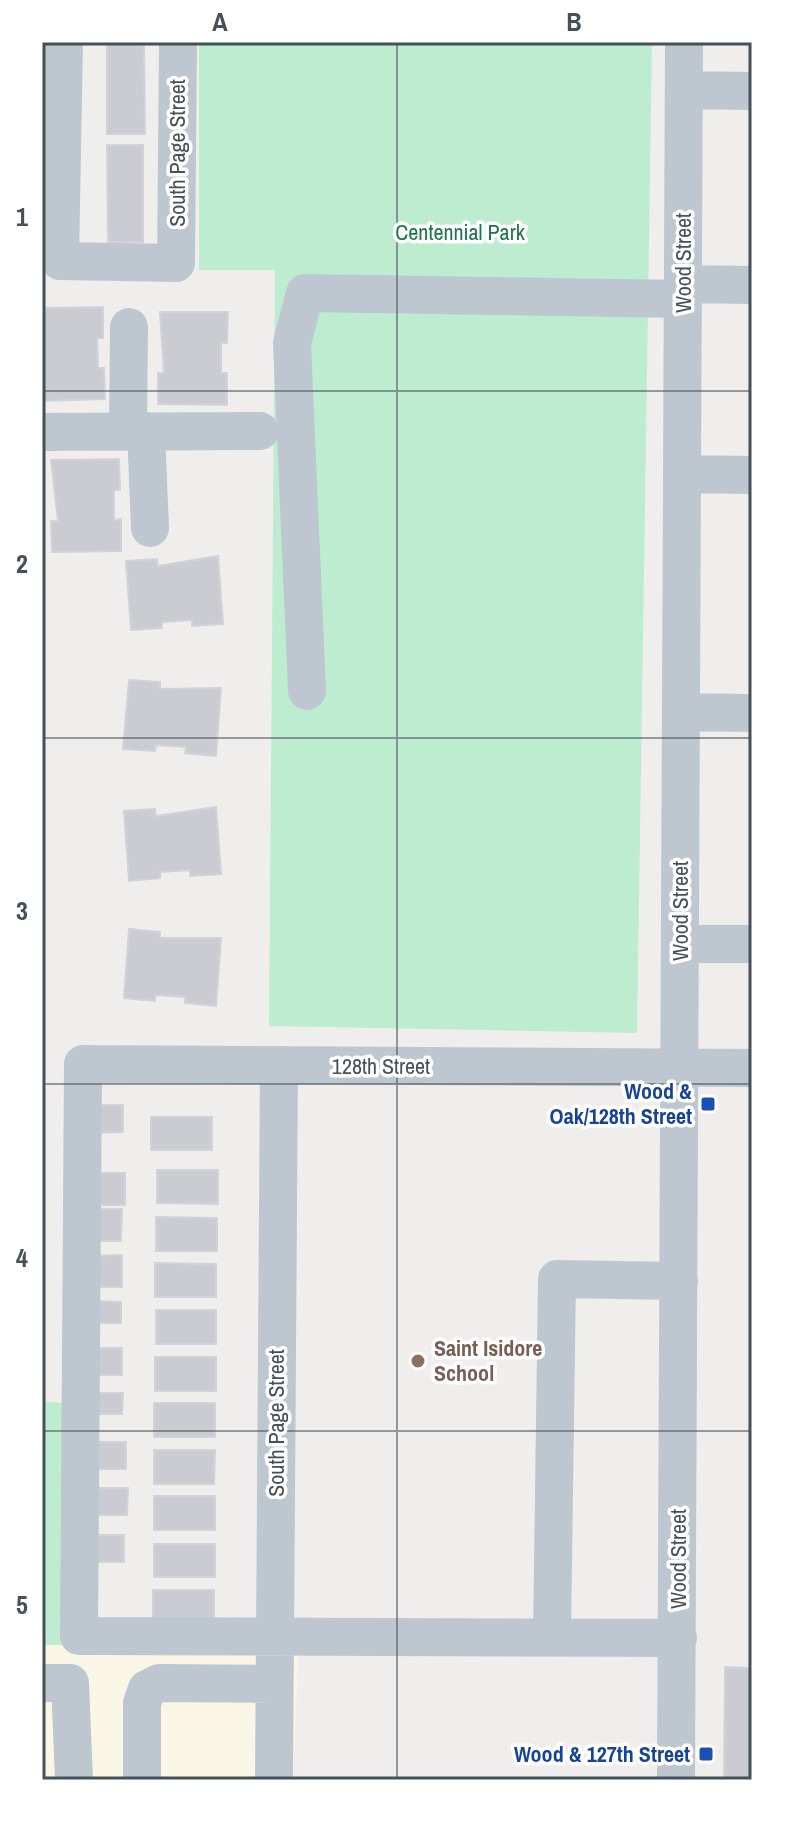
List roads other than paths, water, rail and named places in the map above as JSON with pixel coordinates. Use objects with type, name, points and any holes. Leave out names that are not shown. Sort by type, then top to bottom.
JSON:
[{"type":"street","name":"South Page Street","points":[[64,42],[60,261],[176,263],[178,42]]},
{"type":"street","name":"Wood Street","points":[[676,1780],[684,42]]},
{"type":"street","points":[[684,90],[752,91]]},
{"type":"street","points":[[307,691],[292,343],[305,293],[683,291],[752,285]]},
{"type":"street","points":[[129,327],[137,430],[150,528]]},
{"type":"street","points":[[42,432],[260,431]]},
{"type":"street","points":[[682,474],[752,475]]},
{"type":"street","points":[[681,712],[752,713]]},
{"type":"street","points":[[680,944],[752,944]]},
{"type":"street","name":"128th Street","points":[[275,1635],[79,1636],[83,1064],[752,1068]]},
{"type":"street","name":"South Page Street","points":[[274,1780],[279,1065]]},
{"type":"street","points":[[552,1635],[557,1279],[679,1281]]},
{"type":"street","points":[[275,1635],[678,1638]]},
{"type":"street","points":[[42,1683],[70,1683],[63,1769]]},
{"type":"street","points":[[142,1780],[142,1703],[147,1689],[159,1683],[274,1684]]},
{"type":"place","name":"Wood & Oak/128th Street","points":[[708,1104]]},
{"type":"place","name":"Saint Isidore School","points":[[418,1361]]},
{"type":"place","name":"Wood & 127th Street","points":[[706,1754]]},
{"type":"park label","name":"Centennial Park","points":[[460,232]]}]
